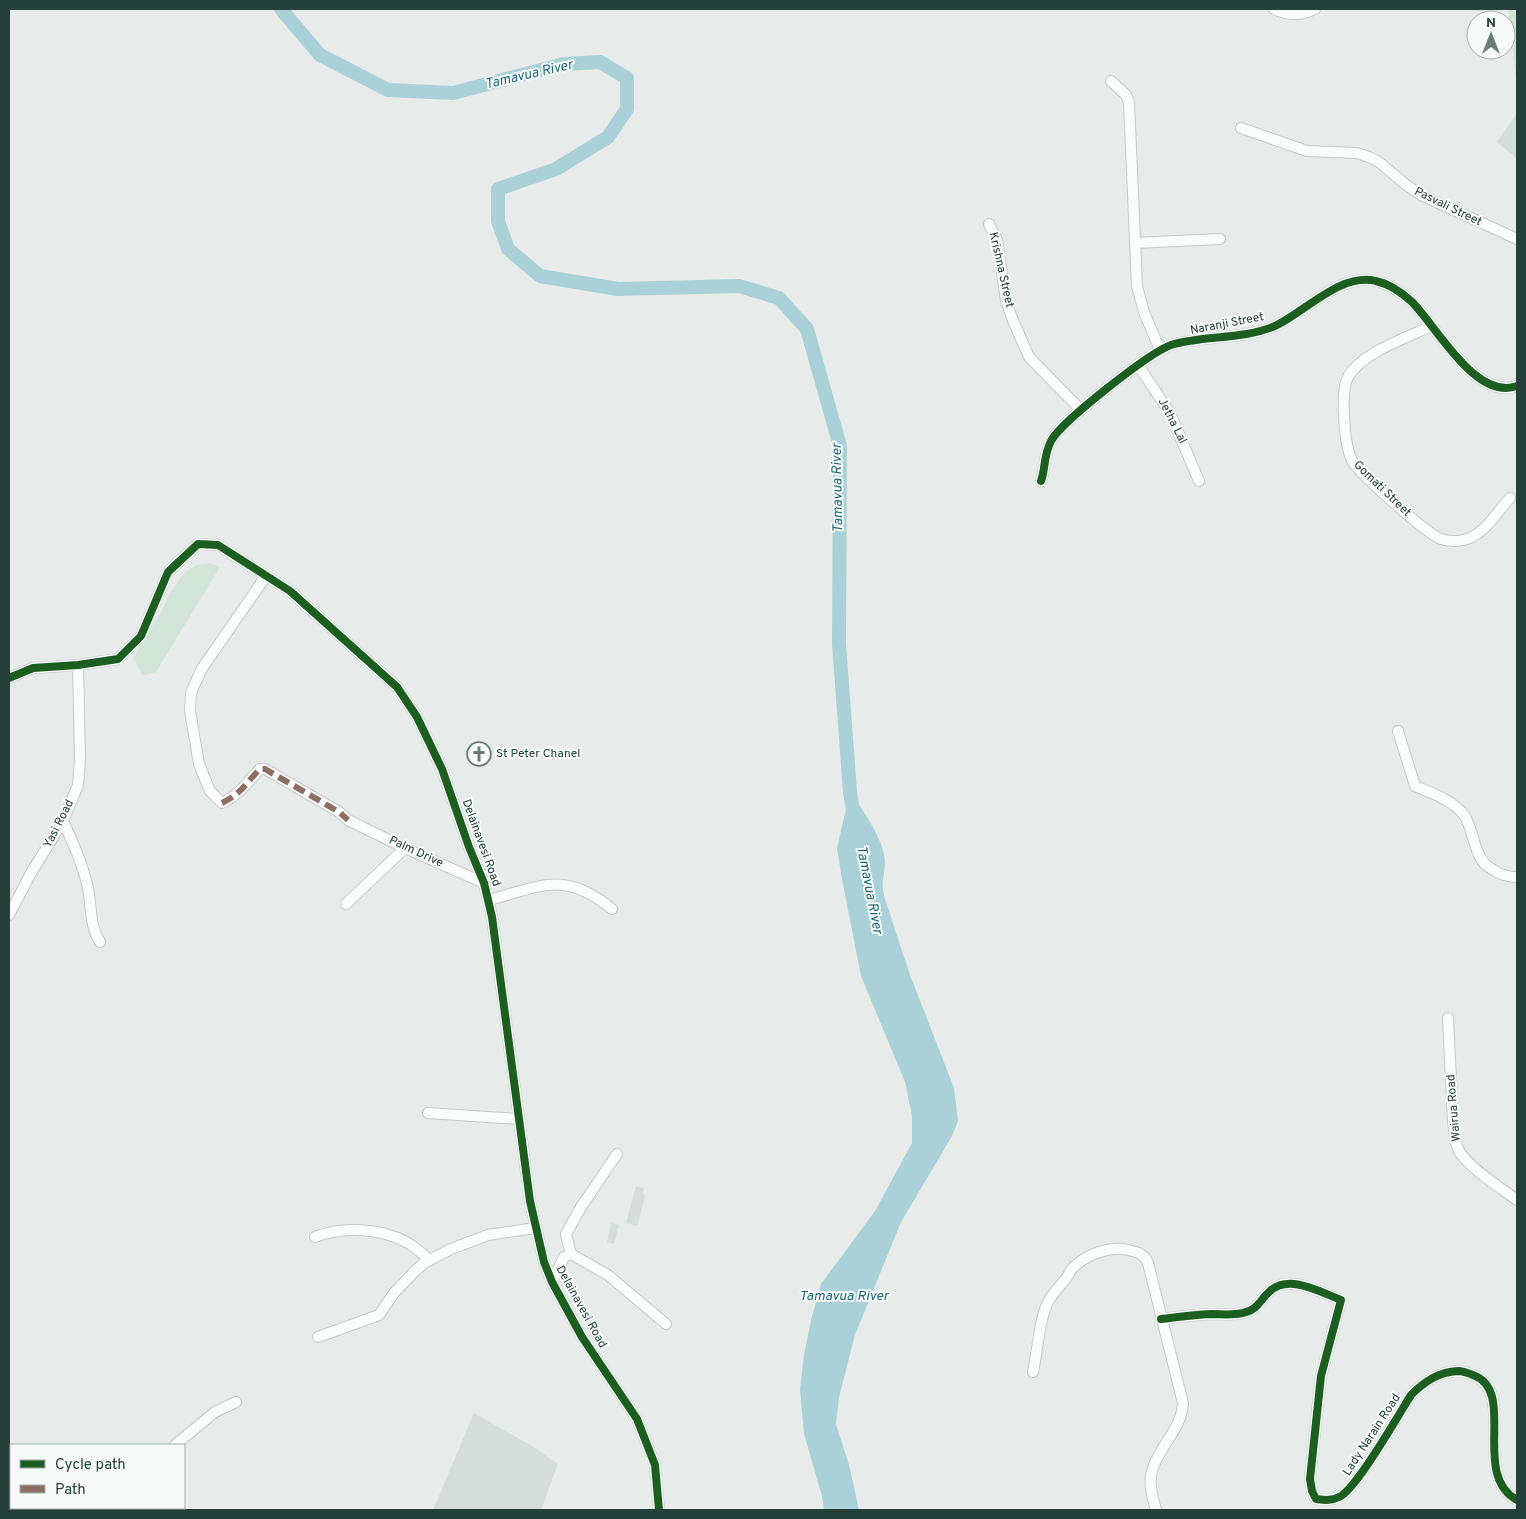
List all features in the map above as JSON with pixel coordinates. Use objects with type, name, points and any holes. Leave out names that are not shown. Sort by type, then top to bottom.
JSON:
[{"type":"street","points":[[1274,9],[1284,14],[1296,15],[1315,9]]},
{"type":"street","points":[[1111,81],[1126,95],[1130,108],[1138,286],[1141,302],[1160,350]]},
{"type":"street","name":"Pasvali Street","points":[[1241,128],[1307,151],[1357,153],[1369,157],[1379,162],[1421,195],[1517,239]]},
{"type":"street","name":"Krishna Street","points":[[989,224],[996,240],[1006,300],[1029,356],[1081,410]]},
{"type":"street","points":[[1135,243],[1220,239]]},
{"type":"street","name":"Naranji Street","points":[[1042,481],[1044,458],[1052,439],[1081,410],[1138,364],[1160,350],[1173,345],[1234,336],[1275,326],[1299,312],[1320,296],[1353,281],[1367,279],[1390,285],[1411,302],[1463,364],[1480,378],[1499,387],[1517,386]]},
{"type":"street","name":"Gomati Street","points":[[1431,326],[1371,355],[1349,375],[1346,380],[1344,398],[1345,436],[1351,458],[1354,464],[1373,483],[1425,530],[1440,538],[1456,541],[1473,536],[1486,527],[1510,498]]},
{"type":"street","name":"Jetha Lal","points":[[1138,364],[1170,413],[1199,481]]},
{"type":"street","name":"Delainavesi Road","points":[[9,678],[33,668],[78,665],[118,659],[141,636],[168,572],[198,544],[218,545],[290,591],[397,687],[417,717],[442,769],[484,883],[535,1228],[544,1262],[552,1282],[582,1337],[637,1419],[655,1465],[659,1510]]},
{"type":"street","name":"Palm Drive","points":[[266,576],[201,670],[190,693],[190,711],[199,764],[210,792],[222,803],[235,796],[252,777],[260,770],[265,769],[340,812],[348,820],[484,883]]},
{"type":"street","name":"Yasi Road","points":[[9,915],[31,873],[64,822],[78,786],[80,760],[78,665]]},
{"type":"street","points":[[1398,731],[1415,786],[1456,806],[1464,814],[1470,825],[1480,855],[1486,865],[1508,877],[1517,877]]},
{"type":"street","points":[[64,822],[88,889],[91,921],[100,942]]},
{"type":"street","points":[[346,904],[405,848]]},
{"type":"street","points":[[488,900],[556,883],[571,885],[596,896],[612,909]]},
{"type":"street","name":"Wairua Road","points":[[1448,1018],[1453,1122],[1459,1151],[1468,1162],[1517,1200]]},
{"type":"street","points":[[428,1113],[519,1119]]},
{"type":"street","points":[[617,1154],[581,1207],[566,1234],[571,1254],[608,1275],[666,1324]]},
{"type":"street","points":[[318,1337],[379,1315],[394,1292],[414,1272],[430,1260],[460,1244],[478,1237],[535,1228]]},
{"type":"street","points":[[315,1237],[337,1231],[381,1233],[408,1243],[430,1260]]},
{"type":"street","points":[[1033,1372],[1046,1305],[1053,1293],[1072,1270],[1091,1256],[1117,1248],[1142,1254],[1148,1263],[1183,1402],[1182,1413],[1157,1460],[1151,1476],[1151,1491],[1156,1510]]},
{"type":"street","points":[[552,1282],[564,1257],[571,1254]]},
{"type":"street","name":"Lady Narain Road","points":[[1161,1319],[1203,1314],[1236,1314],[1246,1312],[1256,1309],[1267,1294],[1274,1287],[1281,1284],[1305,1286],[1341,1300],[1321,1376],[1310,1479],[1312,1491],[1316,1499],[1328,1501],[1341,1497],[1355,1483],[1411,1395],[1422,1384],[1436,1376],[1448,1372],[1461,1371],[1476,1376],[1485,1382],[1494,1404],[1494,1450],[1497,1474],[1506,1493],[1517,1500]]},
{"type":"street","points":[[176,1444],[215,1412],[236,1402]]},
{"type":"shaded area","points":[[1517,113],[1517,159],[1497,142]]},
{"type":"shaded area","points":[[636,1186],[644,1188],[643,1194],[645,1196],[637,1226],[626,1223]]},
{"type":"shaded area","points":[[611,1223],[619,1225],[614,1244],[607,1242]]},
{"type":"shaded area","points":[[474,1413],[532,1446],[558,1464],[541,1510],[433,1510]]},
{"type":"green space","points":[[1517,9],[1517,89],[1514,60],[1516,60],[1516,10],[1508,10]]},
{"type":"green space","points":[[209,563],[220,567],[156,672],[143,676],[133,658],[164,607],[168,596],[185,572],[197,565]]},
{"type":"water","name":"Tamavua River","points":[[850,792],[872,825],[881,843],[885,861],[883,883],[885,899],[910,975],[954,1088],[958,1121],[952,1136],[901,1222],[855,1335],[839,1397],[836,1424],[849,1465],[859,1510],[824,1510],[822,1496],[804,1434],[800,1389],[811,1320],[821,1284],[875,1211],[912,1143],[912,1116],[905,1082],[861,976],[842,879],[837,848]]},
{"type":"waterway","name":"Tamavua River","points":[[281,9],[320,55],[388,90],[453,93],[564,64],[600,62],[627,78],[627,109],[608,137],[556,169],[498,189],[498,221],[508,249],[540,276],[618,289],[739,286],[779,298],[807,329],[840,446],[839,644],[853,810]]},
{"type":"marked path","points":[[222,803],[239,792],[260,769],[265,769],[339,812],[348,820]]},
{"type":"cycle path","points":[[1041,481],[1048,447],[1058,431],[1107,388],[1160,351],[1171,345],[1184,342],[1237,336],[1275,326],[1324,295],[1350,282],[1376,281],[1395,289],[1411,301],[1444,342],[1472,372],[1486,382],[1501,388],[1517,386]]},
{"type":"cycle path","points":[[9,678],[33,668],[78,665],[118,659],[141,636],[168,572],[198,544],[218,545],[290,591],[397,687],[417,717],[442,769],[469,847],[484,883],[492,917],[530,1201],[544,1262],[552,1282],[582,1337],[637,1419],[655,1465],[659,1510]]},
{"type":"cycle path","points":[[1161,1319],[1250,1311],[1269,1292],[1285,1284],[1304,1286],[1341,1300],[1321,1376],[1310,1479],[1312,1491],[1316,1499],[1333,1499],[1346,1491],[1366,1467],[1411,1395],[1432,1378],[1444,1373],[1458,1371],[1473,1375],[1486,1384],[1492,1398],[1494,1453],[1497,1472],[1503,1488],[1517,1500]]},
{"type":"place","name":"St Peter Chanel","points":[[479,754]]}]
